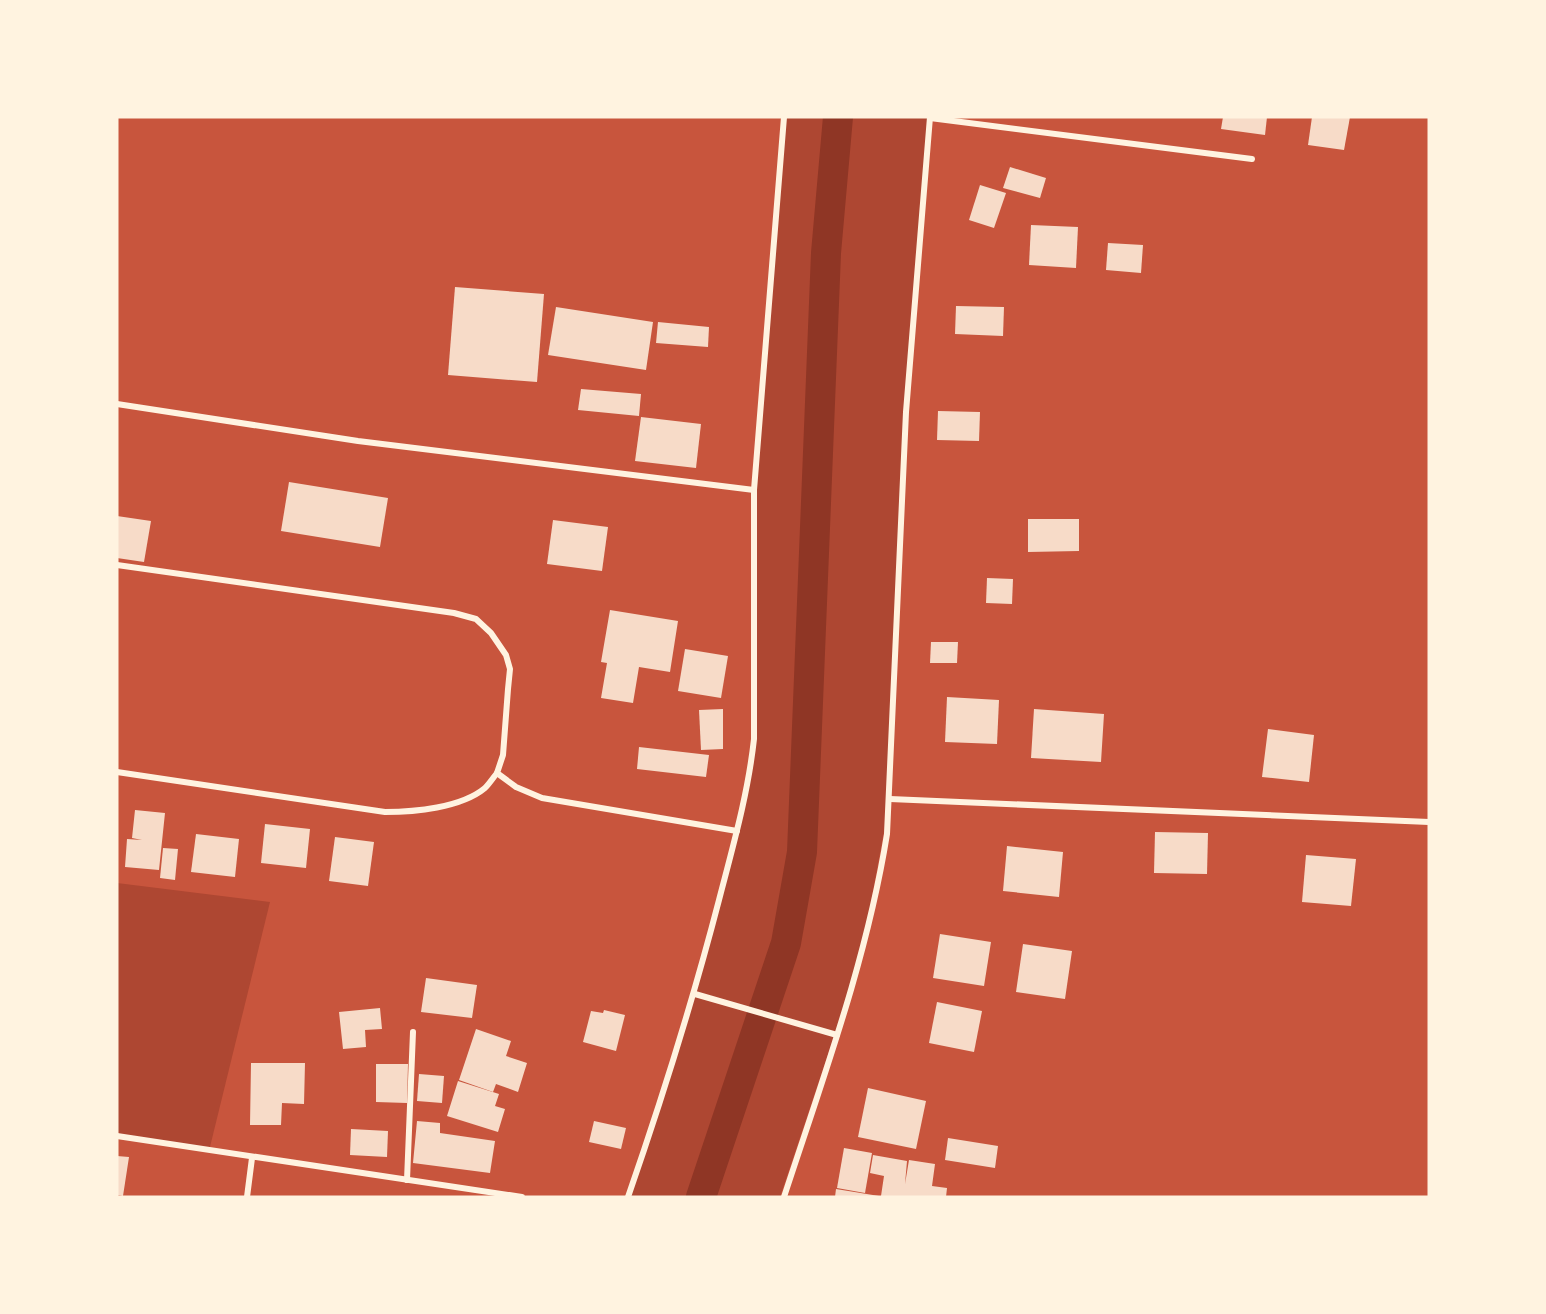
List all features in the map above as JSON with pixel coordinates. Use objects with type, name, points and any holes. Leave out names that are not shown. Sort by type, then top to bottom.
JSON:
[{"type":"street","points":[[628,1197],[695,994],[750,778],[754,739],[754,490],[784,117]]},
{"type":"street","points":[[784,1197],[861,956],[881,874],[890,799],[906,412],[930,118],[1252,159]]},
{"type":"street","points":[[117,404],[358,441],[754,490]]},
{"type":"street","points":[[117,565],[476,618],[491,633],[506,655],[510,669],[503,755],[497,773],[484,788],[461,800],[429,809],[385,812],[117,772]]},
{"type":"street","points":[[497,773],[516,787],[542,798],[737,831]]},
{"type":"street","points":[[890,799],[1429,822]]},
{"type":"street","points":[[695,994],[837,1035]]},
{"type":"street","points":[[407,1180],[412,1032]]},
{"type":"street","points":[[117,1136],[522,1197]]},
{"type":"street","points":[[246,1197],[252,1158]]},
{"type":"shaded area","points":[[784,117],[932,117],[910,369],[890,799],[861,956],[780,1197],[628,1197],[659,1108],[737,831],[754,739],[754,490]]},
{"type":"shaded area","points":[[117,883],[270,902],[209,1151],[117,1136]]},
{"type":"building","points":[[1223,117],[1267,117],[1265,135],[1221,129]]},
{"type":"building","points":[[1312,117],[1350,117],[1344,150],[1308,145]]},
{"type":"building","points":[[1010,167],[1046,178],[1040,198],[1003,188]]},
{"type":"building","points":[[980,185],[1006,193],[994,228],[969,220]]},
{"type":"building","points":[[1031,225],[1078,227],[1076,268],[1029,265]]},
{"type":"building","points":[[1108,243],[1143,245],[1141,273],[1106,270]]},
{"type":"building","points":[[455,287],[544,294],[537,382],[448,375]]},
{"type":"building","points":[[956,306],[1004,307],[1003,336],[955,334]]},
{"type":"building","points":[[556,307],[653,322],[646,370],[548,355]]},
{"type":"building","points":[[658,322],[709,327],[708,347],[656,343]]},
{"type":"building","points":[[581,389],[641,394],[639,416],[578,410]]},
{"type":"building","points":[[938,411],[980,412],[979,441],[937,440]]},
{"type":"building","points":[[641,417],[701,424],[696,468],[635,461]]},
{"type":"building","points":[[289,482],[388,498],[380,547],[281,531]]},
{"type":"building","points":[[117,516],[151,521],[144,562],[117,558]]},
{"type":"building","points":[[1028,519],[1079,519],[1079,551],[1028,552]]},
{"type":"building","points":[[553,520],[608,527],[602,571],[547,564]]},
{"type":"building","points":[[987,578],[1013,579],[1012,604],[986,603]]},
{"type":"building","points":[[610,610],[678,621],[670,672],[639,667],[633,703],[601,698],[607,663],[601,662]]},
{"type":"building","points":[[931,642],[958,642],[957,663],[930,663]]},
{"type":"building","points":[[685,649],[728,656],[721,698],[678,691]]},
{"type":"building","points":[[947,697],[999,700],[997,744],[945,742]]},
{"type":"building","points":[[723,709],[723,749],[701,750],[699,710]]},
{"type":"building","points":[[1034,709],[1104,714],[1101,762],[1031,758]]},
{"type":"building","points":[[1268,729],[1314,735],[1309,782],[1262,777]]},
{"type":"building","points":[[639,747],[709,755],[706,777],[637,769]]},
{"type":"building","points":[[135,810],[165,813],[159,870],[125,867],[127,839],[142,840],[132,838]]},
{"type":"building","points":[[265,824],[310,829],[306,868],[261,863]]},
{"type":"building","points":[[1155,832],[1208,833],[1207,874],[1154,873]]},
{"type":"building","points":[[196,834],[239,839],[235,877],[191,872]]},
{"type":"building","points":[[335,837],[374,842],[368,886],[329,881]]},
{"type":"building","points":[[1007,846],[1063,852],[1059,897],[1003,891]]},
{"type":"building","points":[[163,848],[178,849],[175,880],[160,878]]},
{"type":"building","points":[[1306,855],[1356,859],[1351,906],[1302,902]]},
{"type":"building","points":[[940,934],[991,942],[984,986],[933,978]]},
{"type":"building","points":[[1023,944],[1072,951],[1065,999],[1016,992]]},
{"type":"building","points":[[426,978],[477,985],[472,1018],[421,1012]]},
{"type":"building","points":[[937,1002],[982,1011],[974,1052],[929,1043]]},
{"type":"building","points":[[380,1008],[382,1029],[365,1030],[366,1047],[343,1049],[339,1012]]},
{"type":"building","points":[[604,1010],[625,1015],[616,1051],[583,1042],[591,1011],[603,1013]]},
{"type":"building","points":[[476,1029],[511,1041],[506,1056],[527,1063],[518,1092],[496,1084],[493,1092],[459,1080]]},
{"type":"building","points":[[251,1063],[305,1063],[304,1104],[282,1103],[281,1125],[250,1125]]},
{"type":"building","points":[[376,1064],[408,1064],[407,1103],[376,1102]]},
{"type":"building","points":[[419,1074],[444,1076],[442,1103],[417,1101]]},
{"type":"building","points":[[458,1081],[499,1094],[495,1106],[505,1109],[498,1132],[447,1116]]},
{"type":"building","points":[[868,1088],[926,1101],[916,1149],[858,1137]]},
{"type":"building","points":[[417,1121],[440,1123],[440,1133],[495,1141],[490,1173],[413,1163]]},
{"type":"building","points":[[594,1121],[626,1128],[621,1149],[589,1142]]},
{"type":"building","points":[[351,1129],[388,1131],[387,1157],[350,1155]]},
{"type":"building","points":[[948,1138],[998,1146],[995,1168],[945,1160]]},
{"type":"building","points":[[844,1148],[872,1153],[865,1193],[837,1188]]},
{"type":"building","points":[[873,1155],[907,1161],[905,1184],[909,1160],[935,1164],[932,1186],[947,1188],[946,1197],[881,1196],[884,1176],[870,1173]]},
{"type":"building","points":[[117,1156],[129,1157],[123,1196],[117,1195]]},
{"type":"building","points":[[836,1189],[879,1196],[879,1197],[835,1197]]},
{"type":"waterway","points":[[701,1197],[786,943],[802,852],[826,253],[838,117]]}]
